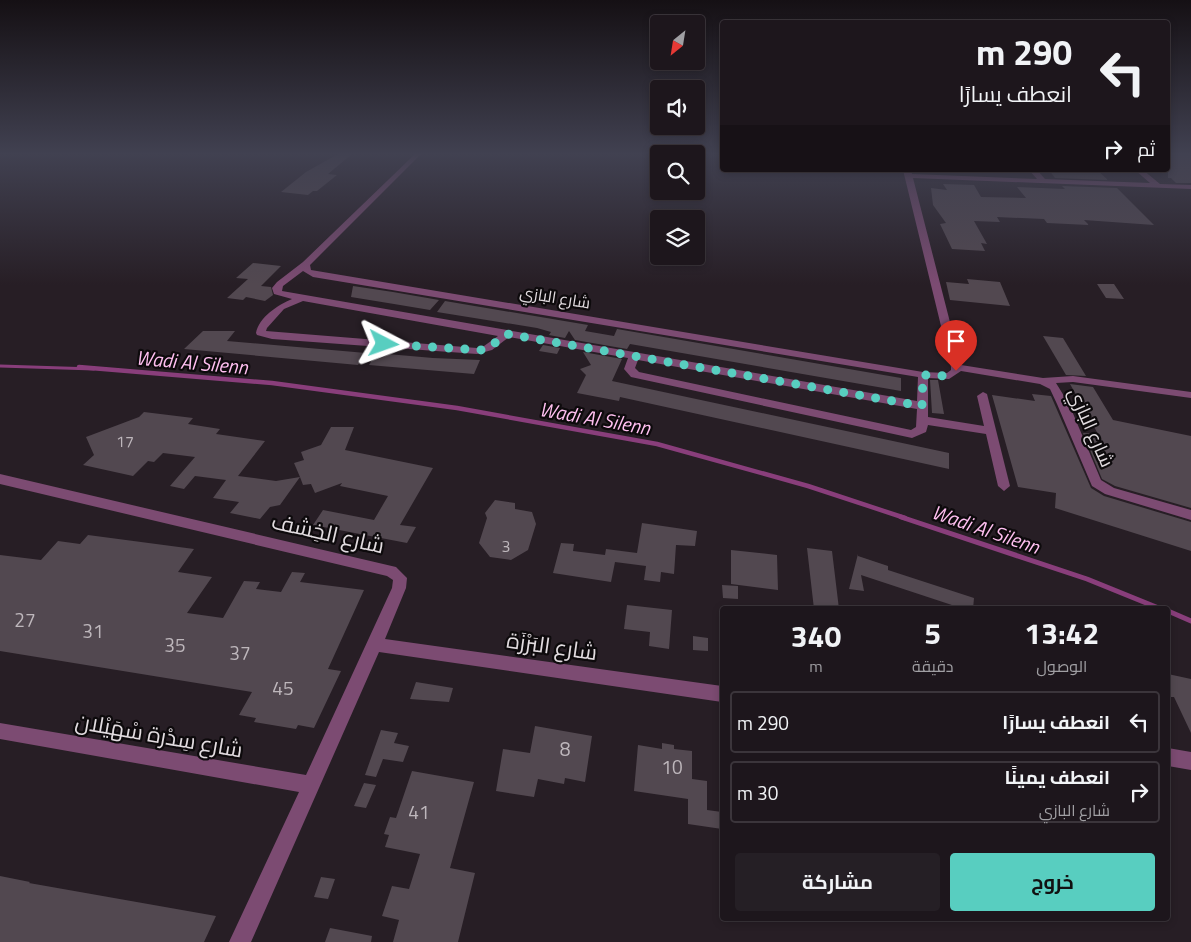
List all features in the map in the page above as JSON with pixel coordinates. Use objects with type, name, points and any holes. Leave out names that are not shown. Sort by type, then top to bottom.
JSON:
[{"type":"street","points":[[373,198],[306,264],[277,288],[277,292],[282,295],[922,406]]},
{"type":"street","points":[[914,198],[956,367]]},
{"type":"street","name":"شارع البازي","points":[[306,264],[305,268],[313,274],[923,375],[949,376],[956,371],[956,367],[1043,381],[1054,387],[1063,404],[1096,483],[1110,491],[1191,514]]},
{"type":"street","points":[[308,298],[281,306],[262,327],[261,333],[272,336],[477,351],[488,348],[507,334]]},
{"type":"street","points":[[635,355],[629,370],[635,375],[906,433],[920,431],[923,375]]},
{"type":"street","points":[[1043,381],[1073,379],[1191,395]]},
{"type":"street","points":[[983,396],[1004,486]]},
{"type":"street","points":[[922,420],[991,432]]},
{"type":"street","name":"شارع الخِشف","points":[[0,479],[391,571],[397,574],[400,583],[375,644],[240,942]]},
{"type":"street","name":"شارع البَرْزَة","points":[[375,644],[720,694]]},
{"type":"street","name":"شارع سِدْرة سْهَيْلان","points":[[0,732],[310,785]]},
{"type":"street","points":[[1170,757],[1191,761]]},
{"type":"building","points":[[932,198],[1127,198],[1154,225],[1084,220],[1089,225],[1047,223],[1044,219],[997,217],[1000,222],[974,221],[987,244],[981,243],[985,251],[952,249],[940,224],[946,223],[933,205]]},
{"type":"building","points":[[253,263],[281,266],[261,286],[271,287],[273,295],[265,301],[246,297],[243,300],[227,298],[248,279],[236,278]]},
{"type":"building","points":[[967,279],[1000,282],[1010,306],[950,300],[946,282],[969,284]]},
{"type":"building","points":[[1097,284],[1114,284],[1124,299],[1106,298]]},
{"type":"building","points":[[353,286],[439,300],[430,310],[351,297]]},
{"type":"building","points":[[445,301],[588,325],[585,331],[614,336],[617,329],[901,378],[901,391],[630,344],[627,349],[575,340],[569,331],[565,338],[549,335],[551,332],[537,328],[437,312]]},
{"type":"building","points":[[203,331],[235,331],[227,341],[366,353],[358,365],[184,349]]},
{"type":"building","points":[[1043,336],[1063,338],[1086,376],[1066,375]]},
{"type":"building","points":[[543,345],[560,348],[557,354],[539,351]]},
{"type":"building","points":[[583,352],[622,359],[612,381],[949,453],[949,469],[620,397],[619,401],[577,393],[586,375],[580,369],[591,365]]},
{"type":"building","points":[[376,353],[480,360],[474,374],[369,365]]},
{"type":"building","points":[[930,380],[938,380],[944,414],[932,413]]},
{"type":"building","points":[[1070,384],[1093,387],[1113,420],[1191,436],[1191,508],[1115,486],[1102,479],[1083,433],[1098,434]]},
{"type":"building","points":[[1032,394],[1051,396],[1091,488],[1104,496],[1191,522],[1191,551],[1055,508],[1056,493],[1018,487],[992,395],[1035,401]]},
{"type":"building","points":[[144,412],[193,418],[188,424],[220,429],[216,434],[265,441],[238,476],[276,481],[300,477],[280,505],[270,507],[260,519],[230,513],[239,502],[213,498],[226,480],[195,476],[184,489],[170,486],[195,457],[163,453],[154,462],[148,461],[133,476],[83,465],[94,455],[86,437],[139,417]]},
{"type":"building","points":[[331,427],[354,427],[345,450],[433,468],[400,525],[416,527],[407,543],[313,525],[323,510],[374,520],[388,496],[340,486],[342,483],[315,493],[311,484],[303,485],[294,463],[304,460],[301,452],[321,445]]},
{"type":"building","points":[[495,500],[515,503],[515,509],[532,512],[536,524],[528,550],[511,560],[490,557],[479,543],[487,518],[485,513]]},
{"type":"building","points":[[642,523],[697,531],[695,546],[676,545],[674,574],[661,572],[660,582],[644,580],[646,566],[615,562],[611,582],[553,573],[561,543],[574,544],[573,551],[605,555],[606,549],[637,553]]},
{"type":"building","points":[[88,535],[194,549],[178,572],[212,577],[187,613],[223,618],[244,581],[260,582],[256,589],[281,592],[292,572],[305,573],[300,582],[364,590],[328,669],[341,671],[314,728],[298,725],[296,729],[254,722],[256,718],[239,715],[252,692],[0,651],[0,555],[41,560],[58,541],[80,544]]},
{"type":"building","points":[[807,548],[832,551],[839,606],[814,606]]},
{"type":"building","points":[[731,550],[777,555],[778,590],[731,584]]},
{"type":"building","points":[[858,554],[858,556],[888,566],[888,570],[974,598],[973,606],[955,606],[861,575],[864,591],[849,589]]},
{"type":"building","points":[[722,585],[738,586],[738,599],[723,598]]},
{"type":"building","points":[[627,605],[672,610],[669,649],[649,646],[650,632],[624,629]]},
{"type":"building","points":[[693,636],[708,638],[708,651],[693,650]]},
{"type":"building","points":[[1170,674],[1191,679],[1191,733],[1174,697],[1170,697]]},
{"type":"building","points":[[416,682],[453,688],[449,702],[410,699]]},
{"type":"building","points":[[535,726],[592,736],[585,782],[565,778],[564,784],[538,779],[534,797],[496,791],[503,749],[530,753]]},
{"type":"building","points":[[381,730],[398,733],[394,743],[409,746],[403,762],[383,759],[376,777],[365,775]]},
{"type":"building","points":[[662,743],[674,745],[674,749],[692,751],[692,779],[707,781],[707,810],[720,812],[720,829],[688,824],[688,799],[634,791],[638,745],[662,749]]},
{"type":"building","points":[[412,771],[474,782],[450,868],[475,873],[458,942],[393,942],[399,920],[382,916],[392,886],[409,889],[420,854],[385,847],[389,835],[384,834],[390,817],[396,818]]},
{"type":"building","points":[[364,783],[376,785],[366,808],[354,806]]},
{"type":"building","points":[[0,876],[29,883],[216,916],[204,942],[0,942]]},
{"type":"building","points":[[321,877],[335,879],[328,899],[314,897]]},
{"type":"building","points":[[330,928],[372,936],[371,942],[325,942]]},
{"type":"waterway","name":"Wadi Al Silenn","points":[[0,366],[94,369]]},
{"type":"waterway","name":"Wadi Al Silenn","points":[[79,367],[272,383],[457,408],[657,444],[808,486],[905,518]]},
{"type":"waterway","name":"Wadi Al Silenn","points":[[901,517],[1087,579],[1154,606]]},
{"type":"waterway","name":"Wadi Al Silenn","points":[[1170,612],[1191,621]]},
{"type":"route","points":[[384,344],[477,351],[485,350],[507,334],[922,406],[923,375],[942,377],[949,376],[956,371]]}]
